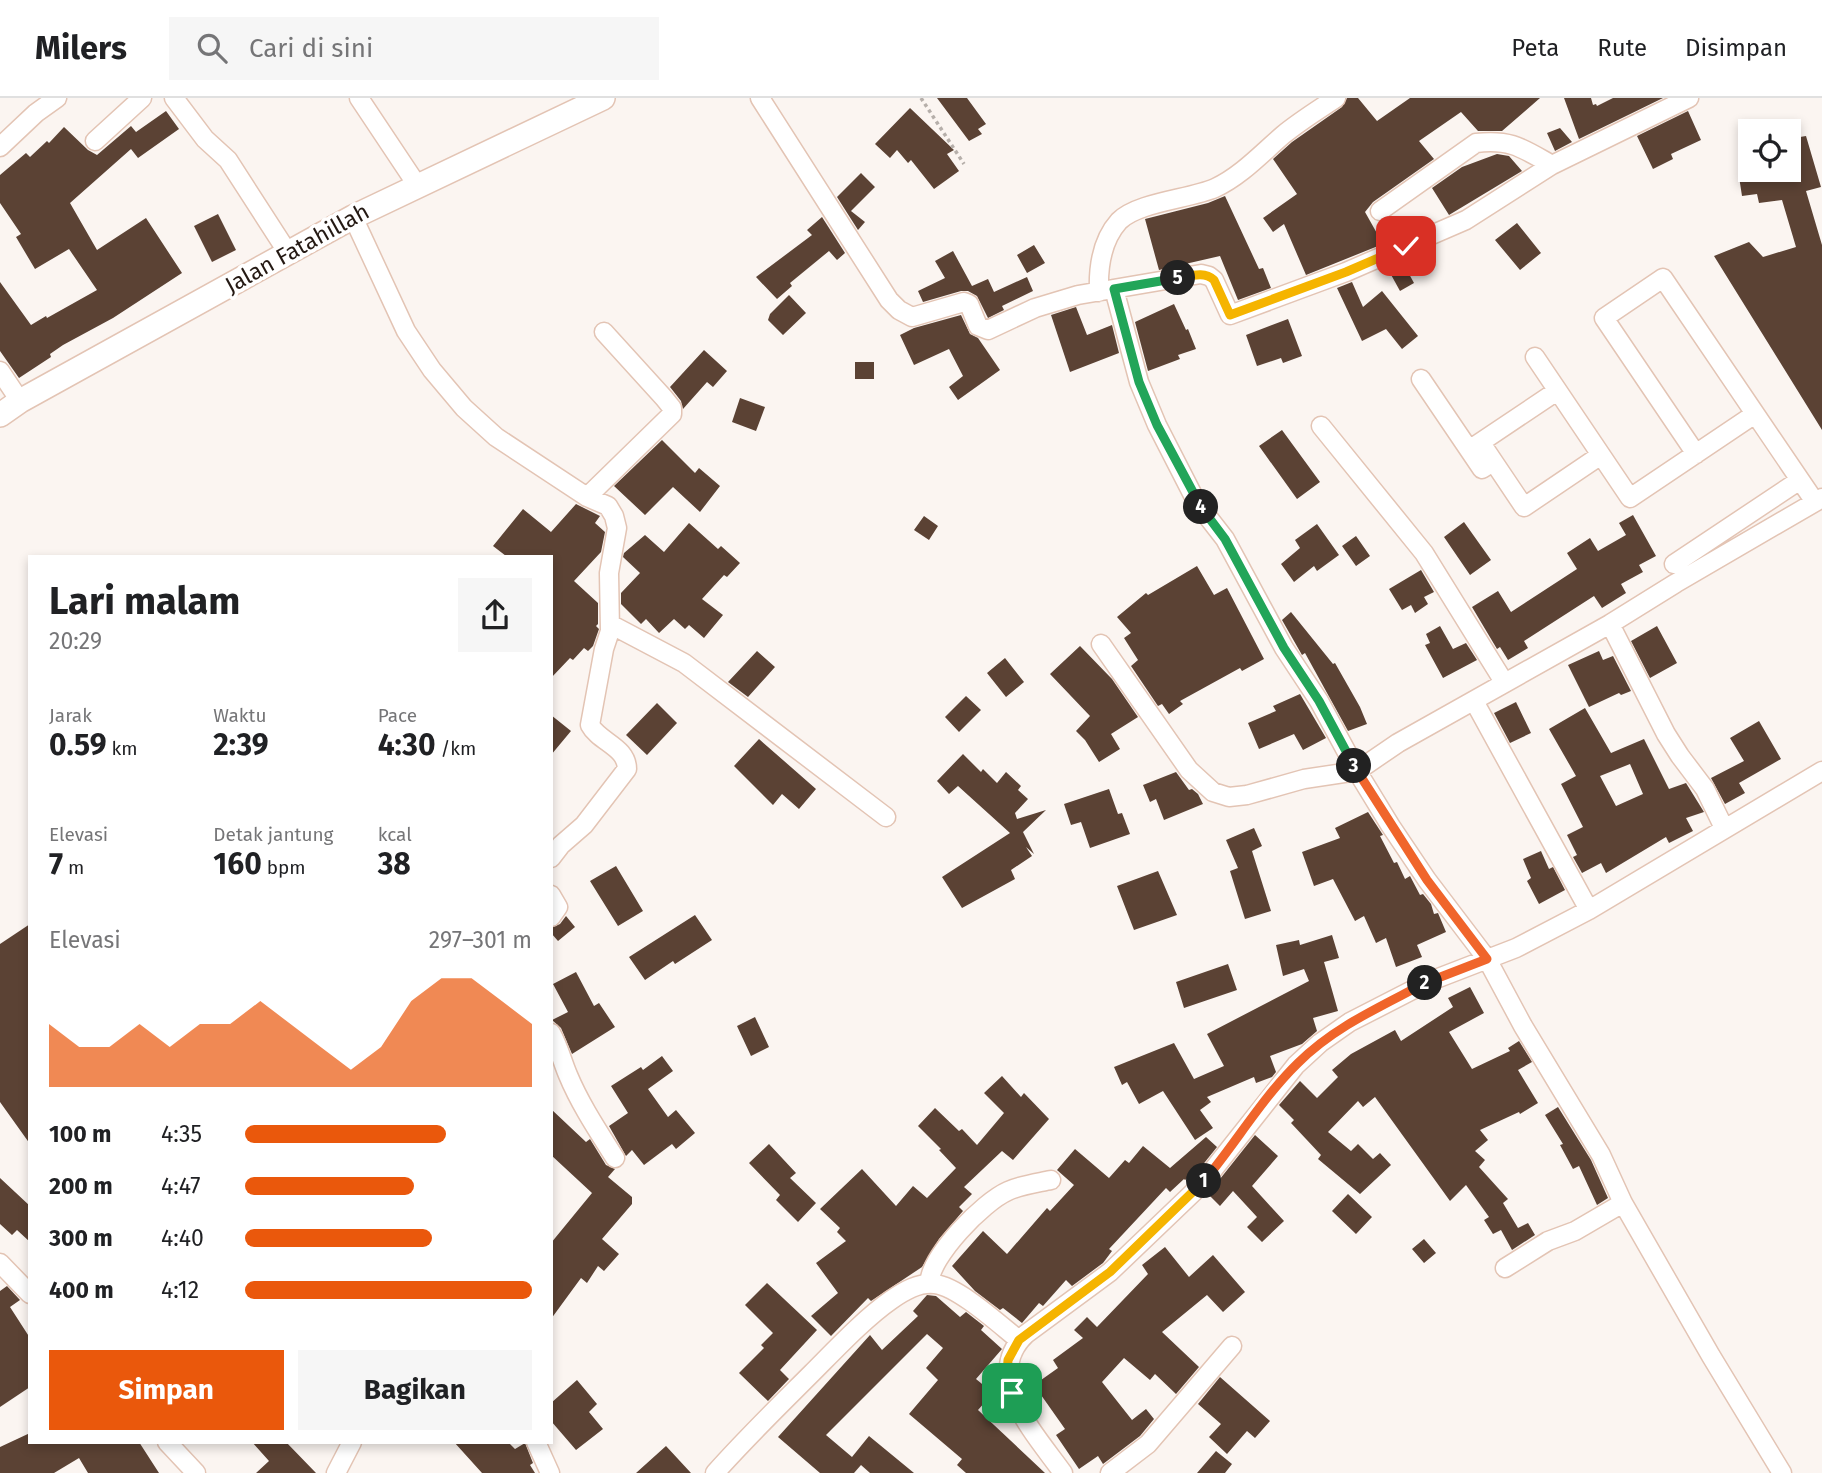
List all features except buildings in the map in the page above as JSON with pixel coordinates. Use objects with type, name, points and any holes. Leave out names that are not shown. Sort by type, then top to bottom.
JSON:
[{"type":"street","points":[[0,147],[36,113],[57,98]]},
{"type":"street","points":[[95,141],[142,98]]},
{"type":"street","points":[[174,98],[205,139],[228,160],[288,253]]},
{"type":"street","points":[[359,98],[418,185]]},
{"type":"street","name":"Jalan Fatahillah","points":[[0,415],[20,401],[353,216],[603,98]]},
{"type":"street","points":[[760,98],[888,300],[912,317],[964,302],[969,304],[978,326],[988,330],[1035,308],[1078,295],[1207,275],[1214,280],[1230,315],[1346,272],[1466,220],[1552,165],[1689,98]]},
{"type":"street","points":[[1336,98],[1287,132],[1237,174],[1214,188],[1142,209],[1121,220],[1107,239],[1098,268],[1157,425],[1197,503],[1225,539],[1271,625],[1319,701],[1357,771],[1427,880],[1487,959],[1523,1026],[1601,1155],[1623,1203],[1782,1473]]},
{"type":"street","points":[[1380,211],[1476,143],[1494,141],[1516,145],[1552,165]]},
{"type":"street","points":[[353,216],[406,331],[432,370],[464,408],[496,438],[587,497],[608,506],[614,516],[617,528],[609,573],[610,624],[590,725],[596,733],[618,749],[625,759],[627,769],[583,825],[553,855]]},
{"type":"street","points":[[1101,644],[1189,770],[1213,792],[1229,797],[1247,796],[1304,779],[1357,771],[1398,743],[1610,624],[1818,500],[1800,480],[1663,278],[1604,318],[1696,454]]},
{"type":"street","points":[[587,497],[672,414],[672,408],[664,398],[604,332]]},
{"type":"street","points":[[1535,357],[1630,498],[1755,414]]},
{"type":"street","points":[[0,370],[20,401]]},
{"type":"street","points":[[1421,379],[1475,446],[1493,462],[1524,507],[1601,455]]},
{"type":"street","points":[[1475,446],[1558,391]]},
{"type":"street","points":[[1321,426],[1424,553],[1504,682]]},
{"type":"street","points":[[1674,564],[1800,480]]},
{"type":"street","points":[[610,624],[643,639],[684,663],[886,817]]},
{"type":"street","points":[[1610,624],[1666,734],[1705,789],[1724,828]]},
{"type":"street","points":[[1474,701],[1590,910]]},
{"type":"street","points":[[1063,1473],[1027,1424],[1012,1393],[1007,1375],[1008,1360],[1019,1340],[1110,1272],[1201,1185],[1296,1065],[1320,1043],[1350,1022],[1427,982],[1516,948],[1590,910],[1822,771]]},
{"type":"street","points":[[553,898],[558,907],[553,914]]},
{"type":"street","points":[[553,1037],[568,1075],[615,1158]]},
{"type":"street","points":[[929,1284],[929,1276],[935,1263],[982,1209],[1008,1191],[1051,1180]]},
{"type":"street","points":[[1505,1268],[1548,1241],[1575,1231],[1623,1203]]},
{"type":"street","points":[[0,1263],[28,1292]]},
{"type":"street","points":[[715,1473],[836,1349],[890,1301],[921,1283],[948,1288],[968,1300],[1019,1340]]},
{"type":"street","points":[[1110,1473],[1148,1444],[1232,1346]]},
{"type":"street","points":[[169,1444],[196,1473]]},
{"type":"street","points":[[336,1473],[351,1444]]},
{"type":"street","points":[[537,1444],[550,1473]]},
{"type":"path","points":[[921,98],[964,164]]},
{"type":"route","points":[[1012,1393],[1007,1375],[1008,1360],[1019,1340],[1110,1272],[1201,1185],[1296,1065],[1320,1043],[1350,1022],[1427,982],[1487,959],[1427,880],[1390,825],[1319,701],[1284,648],[1225,539],[1197,503],[1157,425],[1139,382],[1114,289],[1207,275],[1214,280],[1230,315],[1346,272],[1406,246]]}]
